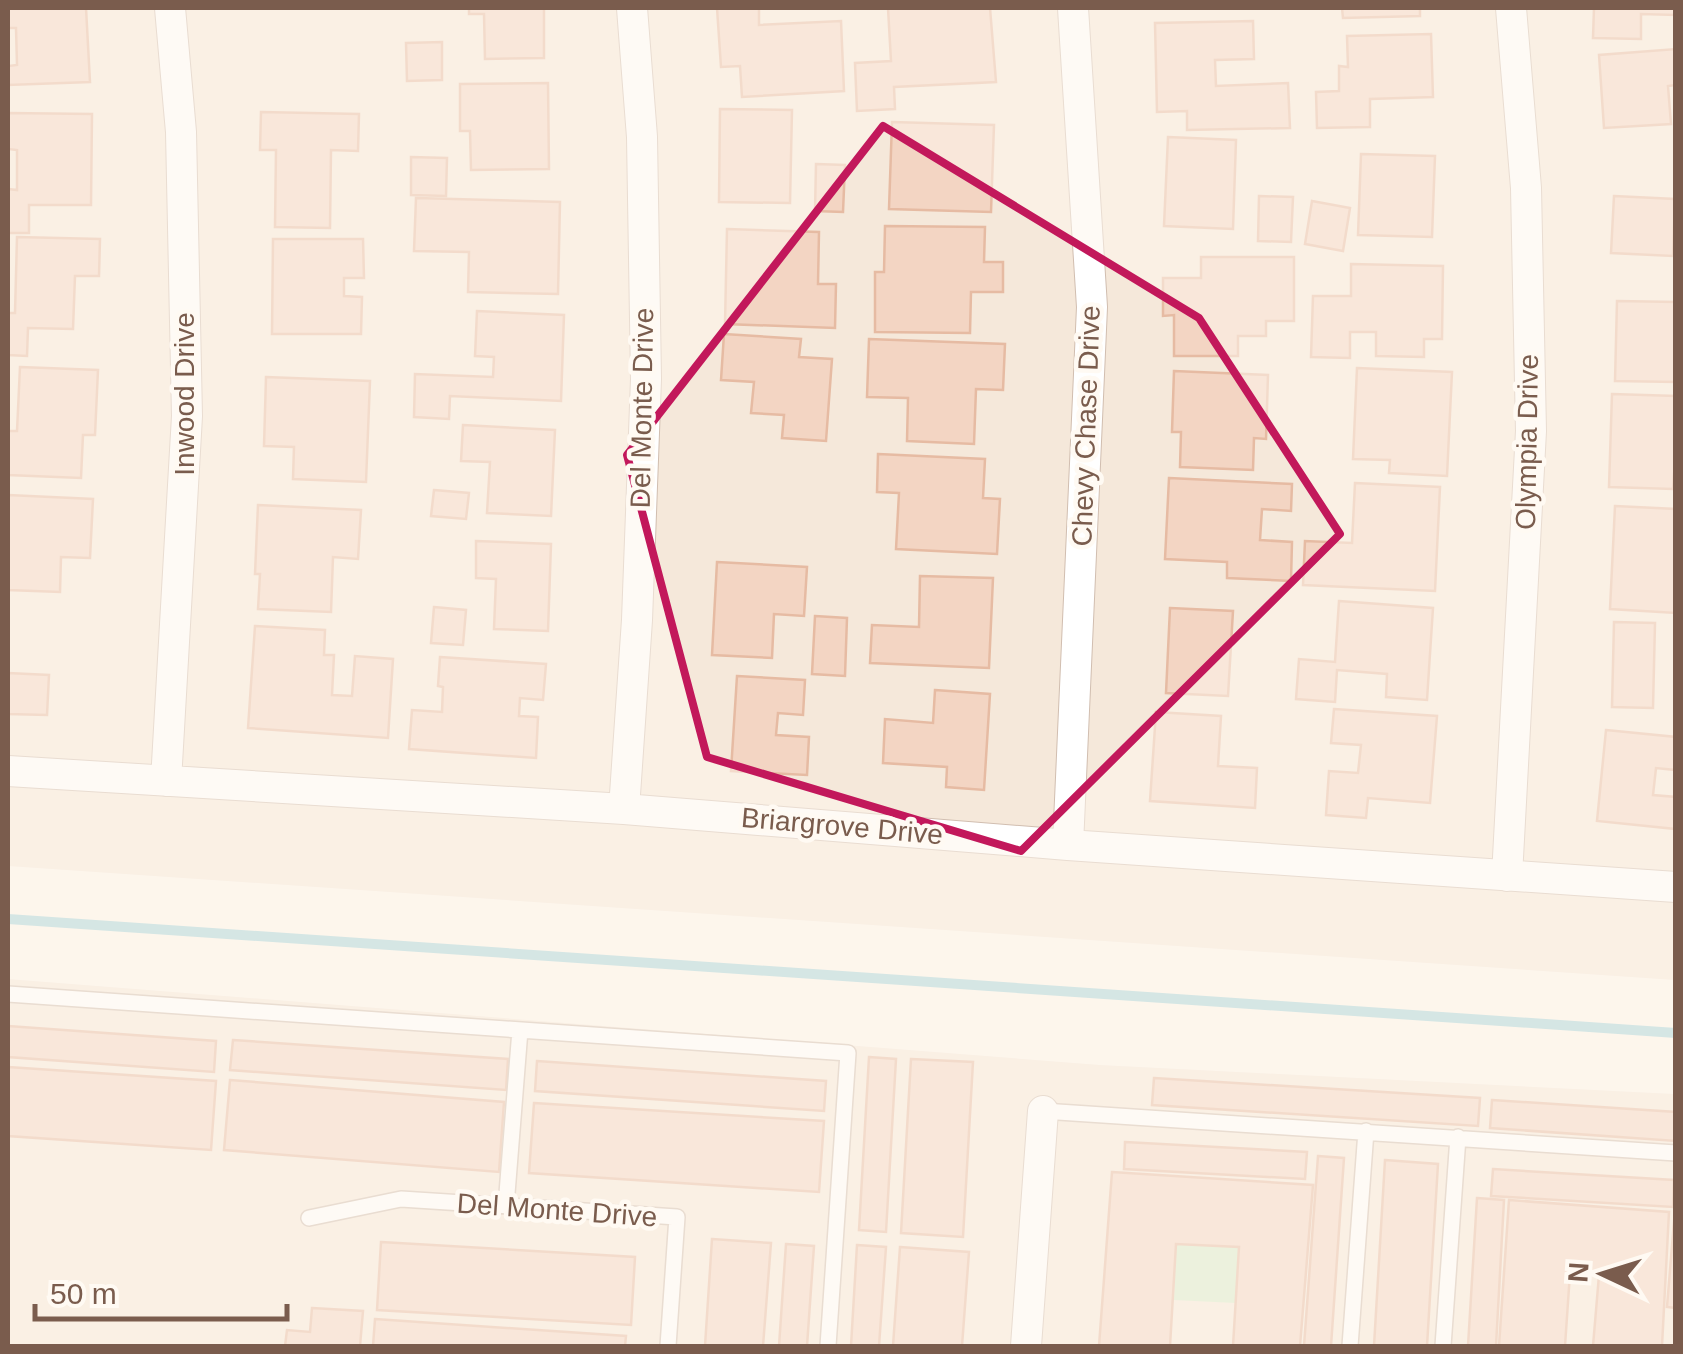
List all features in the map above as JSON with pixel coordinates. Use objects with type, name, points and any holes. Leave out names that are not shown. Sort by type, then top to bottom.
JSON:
[{"type":"street","name":"Inwood Drive","points":[[166,781],[188,416],[181,132],[170,8]]},
{"type":"street","name":"Del Monte Drive","points":[[624,809],[637,620],[646,379],[642,137],[632,8]]},
{"type":"street","name":"Chevy Chase Drive","points":[[1068,845],[1092,307],[1073,8]]},
{"type":"street","name":"Olympia Drive","points":[[1507,876],[1531,430],[1526,188],[1511,8]]},
{"type":"street","name":"Briargrove Drive","points":[[8,771],[624,809],[1676,888]]},
{"type":"street","points":[[1026,1346],[1044,1111]]},
{"type":"lane","points":[[8,994],[848,1053],[828,1346]]},
{"type":"lane","points":[[506,1206],[520,1030]]},
{"type":"lane","points":[[1044,1111],[1676,1153]]},
{"type":"lane","points":[[1350,1346],[1366,1131]]},
{"type":"lane","points":[[1443,1346],[1458,1137]]},
{"type":"lane","name":"Del Monte Drive","points":[[309,1218],[401,1200],[677,1217],[668,1346]]},
{"type":"highlighted area","points":[[883,126],[1199,318],[1340,534],[1021,851],[707,757],[627,455]]},
{"type":"shaded area","points":[[8,8],[1675,8],[1675,980],[8,866]]},
{"type":"shaded area","points":[[8,979],[1100,1065],[1675,1094],[1675,1346],[8,1346]]},
{"type":"green space","points":[[1176,1244],[1239,1247],[1236,1303],[1174,1300]]},
{"type":"building","points":[[8,8],[86,8],[90,82],[8,85],[8,66],[17,65],[16,28],[8,28]]},
{"type":"building","points":[[469,8],[544,8],[544,58],[485,59],[484,14],[469,14]]},
{"type":"building","points":[[717,8],[759,8],[759,25],[841,21],[844,91],[742,97],[740,66],[721,67]]},
{"type":"building","points":[[888,8],[990,8],[996,82],[894,87],[895,109],[857,111],[855,63],[891,61]]},
{"type":"building","points":[[1342,8],[1420,8],[1420,16],[1343,18]]},
{"type":"building","points":[[1594,8],[1676,8],[1676,15],[1641,14],[1641,39],[1593,38]]},
{"type":"building","points":[[1253,21],[1254,59],[1215,60],[1216,86],[1288,83],[1290,128],[1187,130],[1187,111],[1157,112],[1155,23]]},
{"type":"building","points":[[1431,34],[1433,97],[1370,99],[1370,127],[1317,128],[1316,92],[1339,91],[1339,66],[1348,67],[1347,36]]},
{"type":"building","points":[[442,42],[442,80],[407,81],[406,43]]},
{"type":"building","points":[[1676,49],[1676,85],[1668,86],[1671,124],[1604,128],[1599,55]]},
{"type":"building","points":[[548,83],[549,169],[471,170],[470,131],[460,131],[460,84]]},
{"type":"building","points":[[720,109],[792,110],[790,203],[719,202]]},
{"type":"building","points":[[261,112],[359,114],[358,151],[331,150],[330,228],[275,227],[276,150],[260,150]]},
{"type":"building","points":[[8,113],[92,114],[91,205],[29,205],[29,233],[8,233],[8,189],[17,190],[17,150],[8,149]]},
{"type":"building","points":[[892,122],[994,125],[991,212],[889,209]]},
{"type":"building","points":[[1168,137],[1236,140],[1233,229],[1164,226]]},
{"type":"building","points":[[1361,154],[1435,156],[1432,237],[1358,235]]},
{"type":"building","points":[[411,157],[447,158],[446,196],[411,195]]},
{"type":"building","points":[[816,164],[845,165],[843,212],[815,211]]},
{"type":"building","points":[[1259,196],[1293,197],[1291,242],[1258,241]]},
{"type":"building","points":[[1614,196],[1675,199],[1673,256],[1611,253]]},
{"type":"building","points":[[416,198],[560,202],[558,294],[468,292],[469,252],[414,251]]},
{"type":"building","points":[[1312,201],[1350,208],[1343,251],[1305,244]]},
{"type":"building","points":[[885,226],[985,227],[984,262],[1003,262],[1003,292],[971,292],[970,333],[875,332],[875,272],[884,272]]},
{"type":"building","points":[[727,229],[819,232],[818,284],[836,284],[835,328],[725,324]]},
{"type":"building","points":[[17,237],[100,239],[99,276],[75,276],[73,329],[28,328],[27,356],[8,355],[8,313],[15,313]]},
{"type":"building","points":[[273,239],[363,239],[364,278],[344,278],[344,296],[362,297],[361,334],[272,334]]},
{"type":"building","points":[[1201,257],[1294,257],[1294,321],[1266,321],[1266,336],[1238,336],[1238,356],[1174,356],[1174,315],[1163,316],[1163,278],[1201,278]]},
{"type":"building","points":[[1351,264],[1443,266],[1442,339],[1424,339],[1424,357],[1376,356],[1376,332],[1350,332],[1350,358],[1311,357],[1313,296],[1351,296]]},
{"type":"building","points":[[1617,301],[1676,302],[1676,382],[1615,381]]},
{"type":"building","points":[[477,311],[564,315],[561,401],[450,396],[449,419],[414,417],[415,374],[493,377],[494,357],[475,356]]},
{"type":"building","points":[[724,334],[801,339],[799,357],[832,359],[826,441],[782,438],[784,415],[751,413],[754,382],[721,380]]},
{"type":"building","points":[[869,339],[1005,344],[1003,390],[976,389],[974,444],[907,441],[908,398],[867,397]]},
{"type":"building","points":[[20,367],[98,370],[95,435],[83,435],[81,478],[8,475],[8,431],[17,431]]},
{"type":"building","points":[[1357,368],[1452,372],[1447,476],[1389,473],[1390,460],[1353,459]]},
{"type":"building","points":[[1174,371],[1268,375],[1266,439],[1254,438],[1253,470],[1180,467],[1181,432],[1172,432]]},
{"type":"building","points":[[266,377],[370,381],[366,482],[293,479],[294,447],[264,446]]},
{"type":"building","points":[[1612,394],[1676,396],[1673,489],[1609,487]]},
{"type":"building","points":[[463,425],[555,430],[551,516],[487,513],[490,462],[461,461]]},
{"type":"building","points":[[878,454],[985,459],[983,498],[1000,499],[997,554],[896,549],[899,493],[877,492]]},
{"type":"building","points":[[1169,478],[1292,484],[1291,511],[1262,509],[1260,540],[1292,542],[1291,581],[1227,578],[1227,562],[1165,559]]},
{"type":"building","points":[[1355,483],[1440,487],[1435,591],[1303,585],[1305,541],[1352,543]]},
{"type":"building","points":[[434,490],[469,493],[466,519],[431,516]]},
{"type":"building","points":[[8,495],[93,499],[90,558],[61,557],[60,592],[8,590]]},
{"type":"building","points":[[258,505],[361,510],[358,559],[333,557],[331,612],[258,609]]},
{"type":"building","points":[[1615,506],[1676,509],[1676,613],[1610,609]]},
{"type":"building","points":[[476,541],[551,544],[548,631],[494,629],[496,579],[476,578]]},
{"type":"building","points":[[717,562],[807,567],[804,616],[774,614],[772,658],[712,655]]},
{"type":"building","points":[[920,576],[993,578],[989,668],[870,663],[872,625],[919,627]]},
{"type":"building","points":[[1339,601],[1433,608],[1427,700],[1386,697],[1387,674],[1337,670],[1335,702],[1296,699],[1299,659],[1335,662]]},
{"type":"building","points":[[434,607],[466,610],[463,645],[431,643]]},
{"type":"building","points":[[1170,608],[1233,611],[1228,696],[1166,693]]},
{"type":"building","points":[[815,616],[847,618],[845,676],[812,674]]},
{"type":"building","points":[[1614,622],[1655,623],[1653,708],[1612,707]]},
{"type":"building","points":[[255,626],[325,630],[324,655],[334,655],[332,695],[352,696],[355,656],[393,659],[388,738],[248,728]]},
{"type":"building","points":[[440,657],[546,664],[543,700],[520,698],[519,716],[538,717],[536,758],[409,749],[412,710],[442,712],[443,687],[438,686]]},
{"type":"building","points":[[8,673],[49,675],[47,715],[8,714]]},
{"type":"building","points":[[737,676],[805,680],[803,715],[778,713],[776,735],[809,737],[807,775],[731,771]]},
{"type":"building","points":[[935,690],[990,694],[984,790],[946,787],[947,767],[883,763],[885,719],[933,723]]},
{"type":"building","points":[[1334,709],[1437,716],[1430,803],[1368,798],[1366,818],[1326,815],[1329,771],[1358,773],[1361,745],[1331,743]]},
{"type":"building","points":[[1156,712],[1221,716],[1218,766],[1257,768],[1255,808],[1150,801]]},
{"type":"building","points":[[1606,730],[1676,737],[1676,770],[1656,768],[1653,795],[1676,797],[1676,829],[1597,821]]},
{"type":"building","points":[[8,1026],[216,1041],[214,1072],[8,1057]]},
{"type":"building","points":[[233,1040],[508,1059],[506,1090],[230,1070]]},
{"type":"building","points":[[869,1057],[896,1059],[886,1232],[859,1230]]},
{"type":"building","points":[[911,1059],[973,1062],[963,1237],[901,1233]]},
{"type":"building","points":[[537,1061],[826,1081],[824,1111],[535,1091]]},
{"type":"building","points":[[8,1067],[216,1081],[211,1150],[8,1136]]},
{"type":"building","points":[[1154,1078],[1480,1098],[1478,1126],[1152,1105]]},
{"type":"building","points":[[230,1080],[504,1102],[499,1172],[224,1150]]},
{"type":"building","points":[[1492,1100],[1676,1112],[1676,1141],[1490,1128]]},
{"type":"building","points":[[534,1103],[824,1121],[819,1192],[529,1173]]},
{"type":"building","points":[[1125,1142],[1307,1152],[1305,1179],[1124,1169]]},
{"type":"building","points":[[1318,1156],[1344,1158],[1331,1346],[1304,1346]]},
{"type":"building","points":[[1385,1160],[1438,1164],[1427,1346],[1374,1346]]},
{"type":"building","points":[[1493,1169],[1674,1180],[1673,1207],[1491,1196]]},
{"type":"building","points":[[1112,1172],[1313,1185],[1300,1346],[1233,1346],[1239,1247],[1176,1244],[1170,1346],[1099,1346]]},
{"type":"building","points":[[1676,1197],[1676,1308],[1667,1307]]},
{"type":"building","points":[[1477,1198],[1504,1200],[1496,1346],[1468,1346]]},
{"type":"building","points":[[1509,1200],[1669,1212],[1662,1346],[1593,1346],[1599,1275],[1570,1273],[1565,1346],[1499,1346]]},
{"type":"building","points":[[712,1239],[771,1243],[763,1346],[705,1346]]},
{"type":"building","points":[[381,1242],[635,1257],[631,1325],[377,1310]]},
{"type":"building","points":[[786,1244],[814,1246],[807,1346],[779,1346]]},
{"type":"building","points":[[857,1245],[886,1247],[879,1346],[851,1346]]},
{"type":"building","points":[[900,1247],[969,1252],[962,1346],[893,1346]]},
{"type":"building","points":[[312,1308],[363,1311],[360,1346],[285,1346],[287,1330],[310,1332]]},
{"type":"building","points":[[375,1319],[626,1336],[625,1346],[373,1346]]},
{"type":"waterway","points":[[8,919],[1676,1033]]}]
